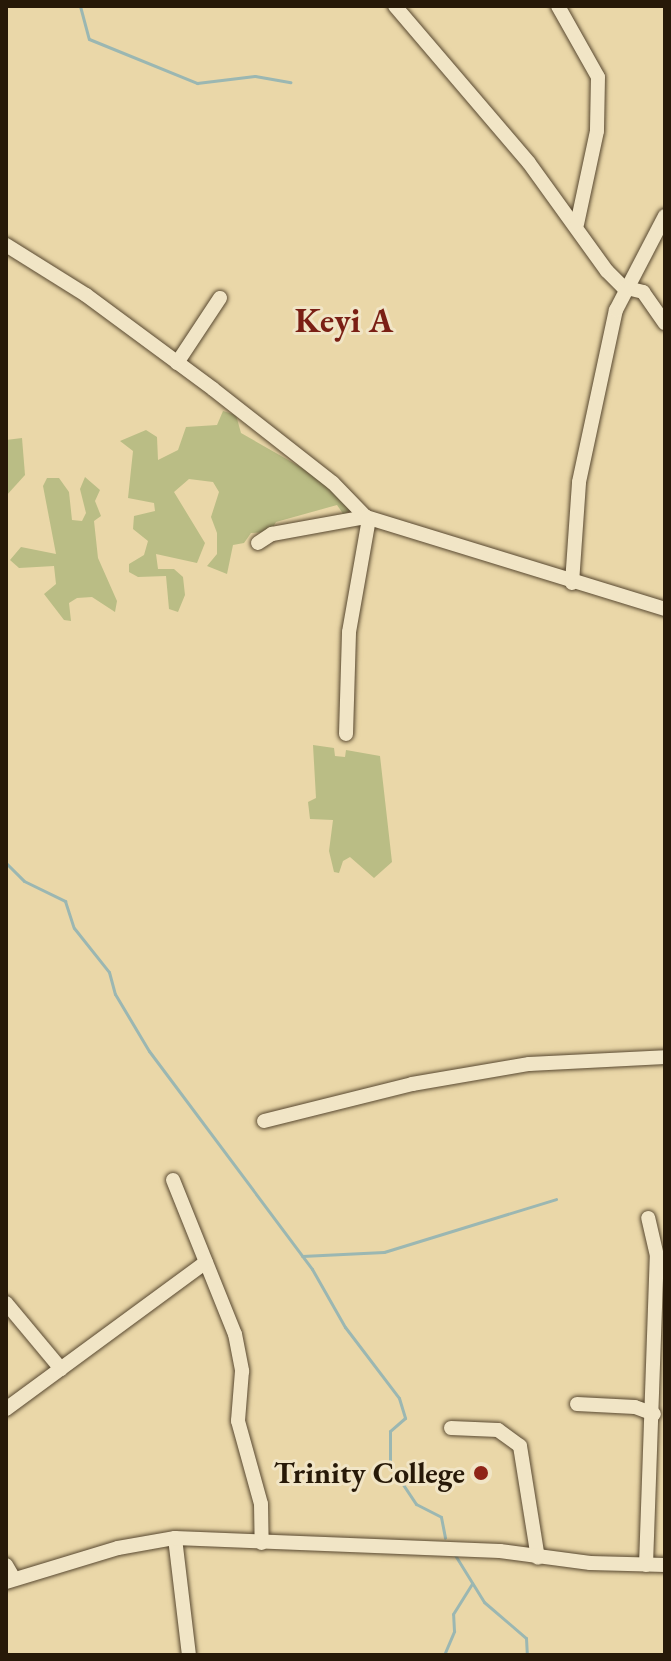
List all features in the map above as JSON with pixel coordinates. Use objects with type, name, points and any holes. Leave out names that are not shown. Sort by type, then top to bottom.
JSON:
[{"type":"street","points":[[395,6],[577,224],[623,287],[643,292],[665,323]]},
{"type":"street","points":[[558,6],[598,77],[597,131],[577,224]]},
{"type":"street","points":[[572,583],[579,482],[623,287],[665,216]]},
{"type":"street","points":[[6,245],[86,295],[177,363],[333,483],[367,518]]},
{"type":"street","points":[[177,363],[220,298]]},
{"type":"street","points":[[346,734],[349,632],[367,518]]},
{"type":"street","points":[[258,543],[272,534],[367,518],[665,609]]},
{"type":"street","points":[[264,1121],[412,1084],[517,1066],[665,1057]]},
{"type":"street","points":[[173,1180],[235,1334],[242,1371],[238,1421],[261,1504],[262,1543]]},
{"type":"street","points":[[646,1565],[654,1414],[657,1256],[648,1218]]},
{"type":"street","points":[[6,1409],[206,1262]]},
{"type":"street","points":[[6,1303],[61,1369]]},
{"type":"street","points":[[577,1404],[635,1407],[654,1414]]},
{"type":"street","points":[[451,1428],[498,1430],[520,1446],[538,1558]]},
{"type":"street","points":[[175,1538],[189,1655]]},
{"type":"street","points":[[6,1565],[10,1580],[118,1548],[175,1538],[500,1551],[538,1558],[665,1565]]},
{"type":"green space","points":[[223,411],[236,415],[241,433],[325,481],[352,509],[344,515],[337,505],[276,522],[270,532],[251,533],[244,543],[233,545],[227,574],[207,566],[217,554],[217,533],[211,517],[219,492],[213,482],[189,479],[174,492],[205,543],[197,563],[156,554],[158,569],[174,569],[183,577],[185,595],[178,612],[169,609],[166,576],[138,577],[129,572],[129,564],[144,555],[148,541],[133,529],[134,516],[155,511],[154,503],[128,498],[133,451],[120,441],[146,430],[157,437],[158,460],[178,450],[186,427],[217,425]]},
{"type":"green space","points":[[22,438],[25,475],[6,496],[6,440]]},
{"type":"green space","points":[[85,477],[100,490],[95,501],[101,516],[94,521],[98,558],[117,601],[115,612],[92,597],[77,598],[69,603],[71,621],[64,620],[44,594],[56,584],[54,566],[19,568],[10,560],[21,547],[56,554],[43,486],[47,478],[59,478],[69,492],[72,520],[82,521],[86,513],[80,489]]},
{"type":"green space","points":[[313,745],[334,748],[335,756],[345,757],[346,750],[380,756],[392,862],[374,878],[350,857],[343,861],[339,873],[334,872],[329,851],[333,820],[310,819],[308,802],[316,798]]},
{"type":"waterway","points":[[80,6],[89,39],[197,83],[255,76],[290,82]]},
{"type":"waterway","points":[[6,863],[24,881],[65,901],[74,928],[109,972],[115,994],[149,1051],[312,1269],[345,1327],[399,1398],[405,1418],[390,1431],[390,1465],[416,1504],[441,1517],[445,1538]]},
{"type":"waterway","points":[[302,1256],[384,1252],[556,1199]]},
{"type":"waterway","points":[[455,1555],[484,1602],[526,1638],[527,1655]]},
{"type":"waterway","points":[[444,1655],[454,1631],[453,1614],[472,1584]]},
{"type":"place","name":"Trinity College","points":[[481,1473]]},
{"type":"district","name":"Keyi A","points":[[344,321]]}]
